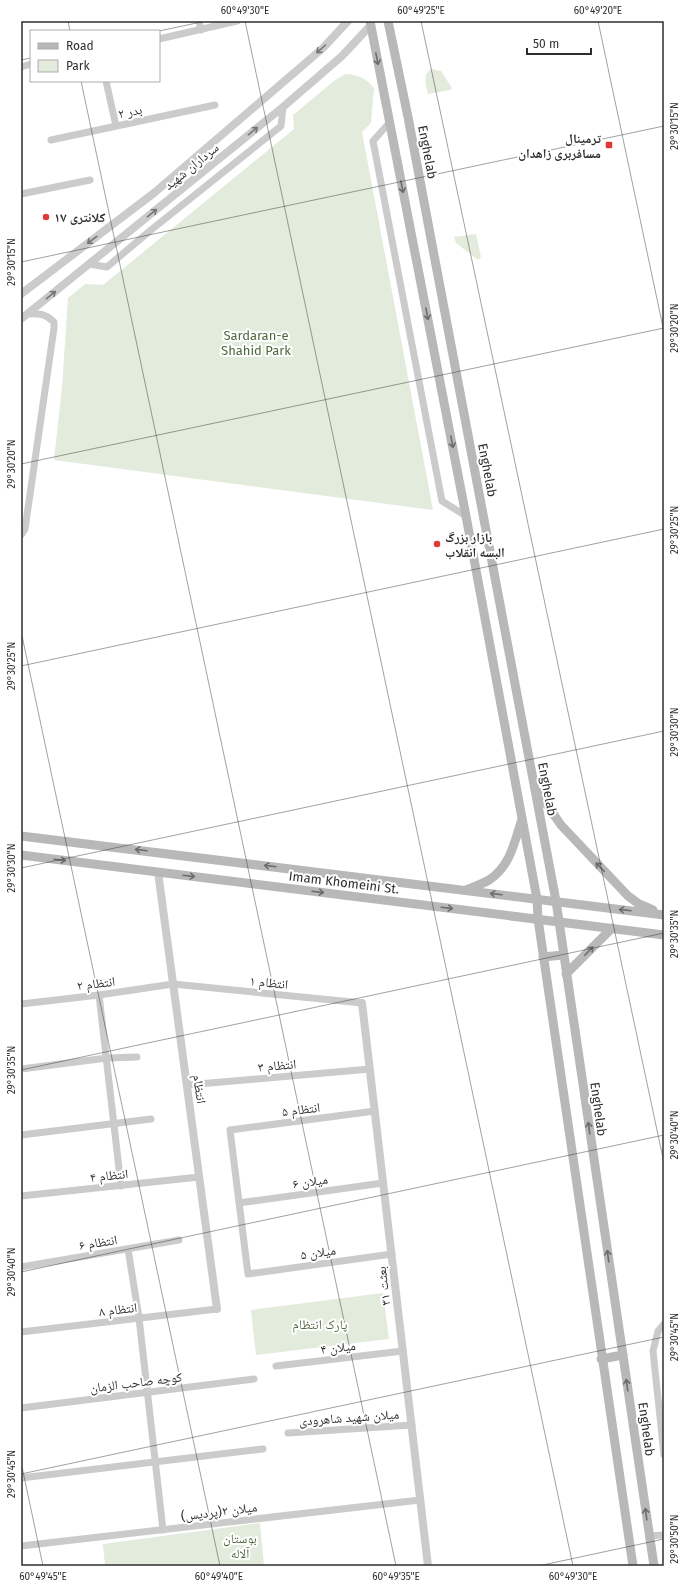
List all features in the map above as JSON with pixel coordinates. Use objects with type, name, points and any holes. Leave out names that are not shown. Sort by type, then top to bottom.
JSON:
[{"type":"main road","name":"Enghelab","points":[[388,21],[408,117],[556,901],[654,1566]]},
{"type":"main road","points":[[372,22],[537,899],[543,957],[601,1359],[633,1566]]},
{"type":"main road","points":[[534,786],[561,825],[628,896],[639,904],[664,914]]},
{"type":"main road","points":[[466,890],[489,880],[503,868],[512,851],[522,818]]},
{"type":"main road","name":"Imam Khomeini St.","points":[[21,836],[664,914]]},
{"type":"main road","name":"Imam Khomeini St.","points":[[21,855],[664,935]]},
{"type":"main road","points":[[566,974],[612,928]]},
{"type":"main road","points":[[543,957],[563,955]]},
{"type":"main road","points":[[601,1359],[623,1355]]},
{"type":"street","points":[[199,21],[201,30]]},
{"type":"street","points":[[160,38],[237,21]]},
{"type":"street","name":"سرداران شهید","points":[[21,294],[154,193],[323,48],[348,21]]},
{"type":"street","name":"سرداران شهید","points":[[21,319],[283,107],[342,56],[372,22]]},
{"type":"street","points":[[106,82],[116,126]]},
{"type":"street","name":"بدر ۲","points":[[51,140],[215,105]]},
{"type":"street","points":[[89,264],[106,267],[281,126],[283,107]]},
{"type":"street","points":[[390,122],[373,140],[442,501],[466,516]]},
{"type":"street","points":[[21,194],[90,180]]},
{"type":"street","points":[[21,535],[25,529],[54,328],[54,322],[48,317],[39,313],[28,314]]},
{"type":"street","name":"انتظام","points":[[158,872],[217,1309]]},
{"type":"street","name":"انتظام ۲","points":[[21,1004],[99,996],[174,984]]},
{"type":"street","name":"انتظام ۱","points":[[174,984],[362,1003]]},
{"type":"street","points":[[99,996],[121,1186]]},
{"type":"street","name":"بعثت ۳۱","points":[[362,1003],[428,1566]]},
{"type":"street","points":[[21,1069],[107,1058],[137,1056]]},
{"type":"street","name":"انتظام ۳","points":[[187,1085],[370,1069]]},
{"type":"street","name":"انتظام ۵","points":[[239,1203],[230,1130],[375,1111]]},
{"type":"street","points":[[21,1135],[151,1119]]},
{"type":"street","name":"انتظام ۴","points":[[21,1196],[199,1177]]},
{"type":"street","name":"میلان ۶","points":[[239,1203],[383,1183]]},
{"type":"street","name":"میلان ۵","points":[[239,1203],[248,1274],[392,1254]]},
{"type":"street","name":"انتظام ۶","points":[[21,1266],[179,1240]]},
{"type":"street","points":[[128,1249],[139,1318],[163,1530]]},
{"type":"street","name":"انتظام ۸","points":[[21,1332],[217,1309]]},
{"type":"street","points":[[664,1324],[658,1331],[653,1351],[664,1455]]},
{"type":"street","name":"میلان ۴","points":[[276,1366],[403,1351]]},
{"type":"street","name":"کوچه صاحب الزمان","points":[[21,1408],[254,1379]]},
{"type":"street","name":"میلان شهید شاهرودی","points":[[288,1433],[412,1425]]},
{"type":"street","points":[[21,1478],[263,1449]]},
{"type":"street","name":"میلان ۲(پردیس)","points":[[21,1546],[420,1500]]},
{"type":"street","points":[[650,1536],[664,1535]]},
{"type":"green space","points":[[432,69],[441,71],[452,88],[450,90],[428,94],[426,77]]},
{"type":"green space","name":"Sardaran-e Shahid Park","points":[[345,74],[354,75],[361,78],[374,88],[371,123],[362,132],[433,510],[54,460],[62,387],[68,298],[85,284],[103,285],[294,129],[293,115],[334,81]]},
{"type":"green space","points":[[476,234],[481,257],[478,260],[456,243],[454,237]]},
{"type":"green space","name":"پارک انتظام","points":[[383,1293],[389,1339],[256,1355],[251,1310]]},
{"type":"green space","name":"بوستان آلاله","points":[[260,1523],[264,1566],[105,1566],[103,1544]]},
{"type":"place","name":"ترمینال مسافربری زاهدان","points":[[609,145]]},
{"type":"place","name":"کلانتری ۱۷","points":[[46,217]]},
{"type":"place","name":"بازار بزرگ البسه انقلاب","points":[[437,544]]}]
